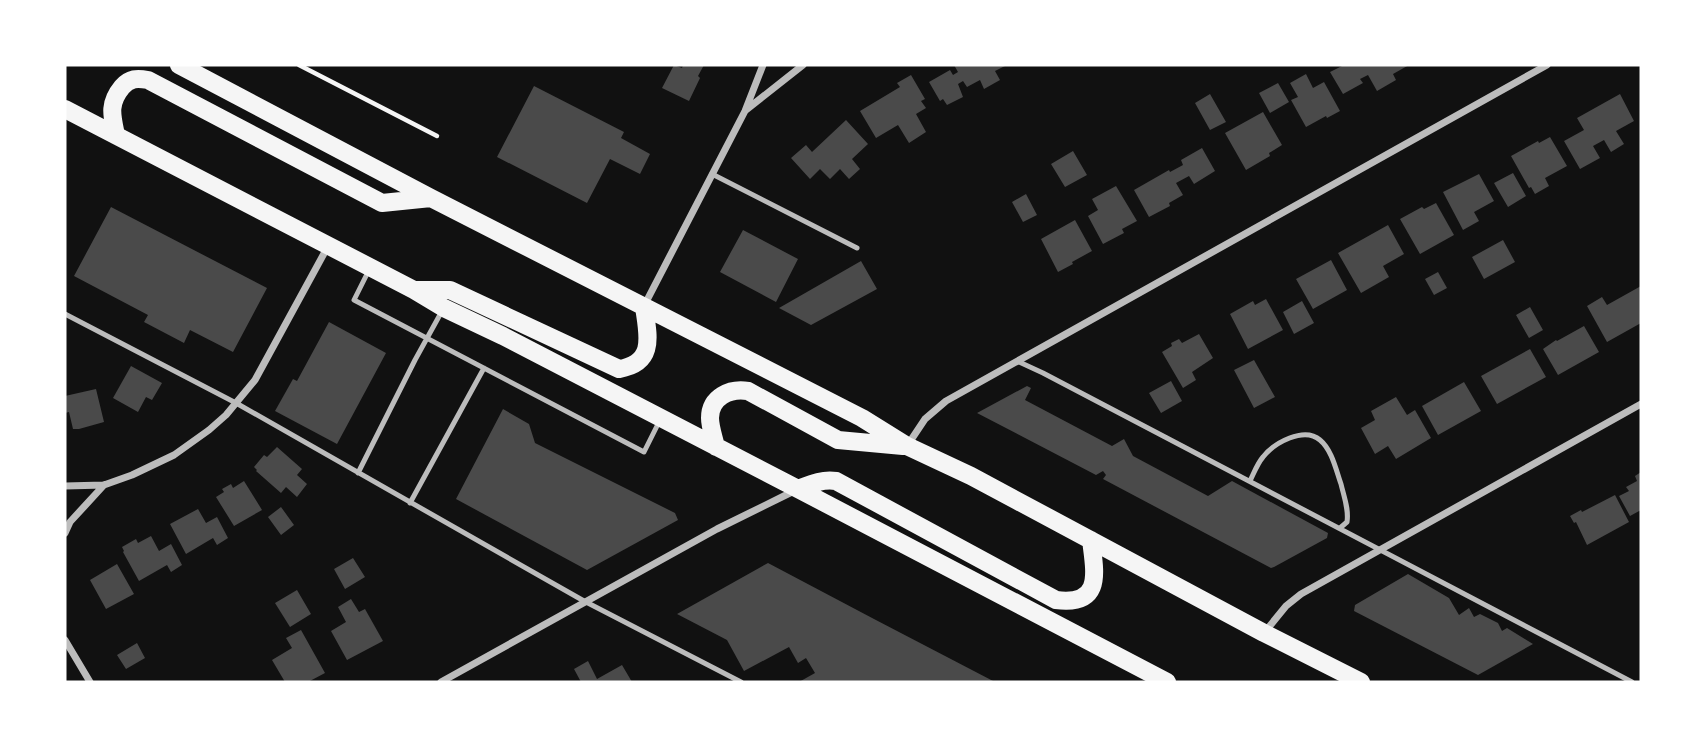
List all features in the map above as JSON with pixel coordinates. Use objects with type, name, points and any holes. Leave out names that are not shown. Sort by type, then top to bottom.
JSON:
[{"type":"main road","points":[[179,65],[862,418],[907,446],[971,476],[1361,682]]},
{"type":"main road","points":[[116,135],[112,110],[117,94],[126,83],[136,78],[148,80],[382,203],[432,198]]},
{"type":"main road","points":[[65,109],[444,308],[798,489],[1156,679]]},
{"type":"main road","points":[[414,290],[450,290],[619,369],[637,363],[645,354],[649,344],[644,307]]},
{"type":"main road","points":[[716,447],[711,409],[723,395],[739,390],[748,391],[838,440],[907,446]]},
{"type":"main road","points":[[798,489],[818,481],[836,481],[1056,600],[1069,602],[1083,598],[1091,590],[1095,571],[1090,540]]},
{"type":"street","points":[[644,307],[745,111],[763,65]]},
{"type":"street","points":[[745,111],[803,65]]},
{"type":"street","points":[[907,446],[925,419],[946,401],[1547,65]]},
{"type":"street","points":[[65,486],[104,485],[132,475],[174,454],[209,430],[255,380],[328,246]]},
{"type":"street","points":[[1264,633],[1286,606],[1301,594],[1641,404]]},
{"type":"street","points":[[65,533],[70,522],[104,485]]},
{"type":"street","points":[[441,682],[717,529],[798,489]]},
{"type":"street","points":[[65,640],[90,682]]},
{"type":"lane","points":[[712,174],[858,248]]},
{"type":"lane","points":[[370,267],[354,300],[644,452],[661,418]]},
{"type":"lane","points":[[358,473],[444,308]]},
{"type":"lane","points":[[65,314],[236,403],[584,601],[741,682]]},
{"type":"lane","points":[[1017,361],[1632,682]]},
{"type":"lane","points":[[410,503],[484,368]]},
{"type":"lane","points":[[1250,481],[1261,460],[1270,450],[1286,440],[1309,434],[1313,436],[1326,446],[1347,506],[1347,522],[1340,528]]},
{"type":"path","points":[[299,65],[437,135]]},
{"type":"building","points":[[674,65],[682,68],[683,65],[704,65],[689,101],[662,88]]},
{"type":"building","points":[[954,65],[1007,65],[995,71],[1000,80],[984,89],[980,80],[967,87],[963,81],[958,84],[963,97],[947,105],[943,99],[940,101],[929,82],[950,70],[953,75],[958,72]]},
{"type":"building","points":[[1344,65],[1409,65],[1393,74],[1396,80],[1377,91],[1368,75],[1360,79],[1363,83],[1343,94],[1330,72]]},
{"type":"building","points":[[1306,74],[1313,88],[1324,82],[1340,111],[1306,127],[1291,100],[1298,97],[1290,83]]},
{"type":"building","points":[[911,75],[925,99],[921,101],[926,108],[916,114],[926,132],[909,143],[898,125],[876,138],[860,111],[900,87],[897,83]]},
{"type":"building","points":[[1278,83],[1289,102],[1270,113],[1259,93]]},
{"type":"building","points":[[534,86],[624,132],[621,138],[650,154],[640,174],[610,159],[587,203],[497,157]]},
{"type":"building","points":[[1210,94],[1226,122],[1210,130],[1195,103]]},
{"type":"building","points":[[1620,94],[1634,121],[1616,131],[1624,144],[1611,152],[1604,140],[1593,146],[1600,158],[1580,169],[1564,141],[1584,130],[1577,118]]},
{"type":"building","points":[[1263,112],[1282,145],[1269,153],[1270,156],[1246,170],[1225,133]]},
{"type":"building","points":[[846,120],[868,144],[852,159],[860,169],[849,179],[840,169],[830,179],[820,169],[810,179],[791,158],[806,145],[812,152]]},
{"type":"building","points":[[1550,137],[1567,166],[1545,178],[1549,186],[1535,194],[1511,156]]},
{"type":"building","points":[[1202,148],[1215,171],[1194,184],[1189,176],[1176,183],[1183,195],[1169,203],[1170,206],[1149,217],[1134,190],[1183,165],[1181,160]]},
{"type":"building","points":[[1073,151],[1087,175],[1065,187],[1051,164]]},
{"type":"building","points":[[1513,173],[1526,196],[1508,207],[1494,183]]},
{"type":"building","points":[[1479,174],[1494,201],[1474,212],[1479,221],[1463,230],[1443,192]]},
{"type":"building","points":[[1116,186],[1137,221],[1122,229],[1124,233],[1103,244],[1088,216],[1098,210],[1092,199]]},
{"type":"building","points":[[1026,194],[1037,215],[1023,222],[1012,202]]},
{"type":"building","points":[[1436,203],[1454,235],[1420,254],[1400,219]]},
{"type":"building","points":[[111,207],[267,288],[233,352],[190,330],[184,343],[144,322],[148,315],[74,276]]},
{"type":"building","points":[[1075,220],[1092,251],[1058,272],[1041,239]]},
{"type":"building","points":[[1388,225],[1404,254],[1383,266],[1389,277],[1361,293],[1338,253]]},
{"type":"building","points":[[743,230],[798,259],[776,302],[720,272]]},
{"type":"building","points":[[1503,240],[1515,262],[1484,279],[1472,257]]},
{"type":"building","points":[[1331,260],[1347,290],[1313,309],[1296,279]]},
{"type":"building","points":[[861,261],[877,289],[811,325],[779,308]]},
{"type":"building","points":[[1438,272],[1447,288],[1434,295],[1425,279]]},
{"type":"building","points":[[1641,286],[1641,323],[1607,342],[1587,306],[1602,297],[1607,305]]},
{"type":"building","points":[[1266,299],[1283,330],[1248,349],[1230,314],[1253,301],[1255,305]]},
{"type":"building","points":[[1302,301],[1314,323],[1294,334],[1283,312]]},
{"type":"building","points":[[1530,307],[1543,330],[1529,338],[1516,315]]},
{"type":"building","points":[[329,322],[386,353],[337,444],[275,411],[293,379],[297,381]]},
{"type":"building","points":[[1584,326],[1599,352],[1558,375],[1543,349]]},
{"type":"building","points":[[1199,334],[1213,358],[1192,372],[1196,380],[1183,388],[1162,352],[1179,339],[1182,343]]},
{"type":"building","points":[[1530,349],[1546,377],[1497,404],[1481,376]]},
{"type":"building","points":[[1254,360],[1275,397],[1254,408],[1234,370]]},
{"type":"building","points":[[131,366],[162,383],[152,400],[146,397],[138,412],[113,398]]},
{"type":"building","points":[[1171,381],[1182,401],[1161,413],[1149,393]]},
{"type":"building","points":[[1464,382],[1481,411],[1438,435],[1422,406]]},
{"type":"building","points":[[1027,386],[1031,388],[1025,400],[1112,446],[1124,439],[1133,456],[1208,496],[1232,481],[1328,533],[1327,538],[1271,568],[1103,479],[1106,475],[1103,471],[1096,475],[977,413]]},
{"type":"building","points":[[96,389],[104,422],[73,429],[69,412],[65,413],[65,396]]},
{"type":"building","points":[[1396,397],[1407,415],[1415,410],[1431,438],[1396,459],[1388,446],[1375,454],[1361,428],[1375,420],[1371,411]]},
{"type":"building","points":[[503,409],[529,424],[535,443],[675,513],[678,520],[587,570],[456,499]]},
{"type":"building","points":[[277,447],[302,469],[297,475],[307,484],[297,497],[286,487],[281,493],[254,467],[264,455],[267,457]]},
{"type":"building","points":[[1641,472],[1641,510],[1630,516],[1619,496],[1629,491],[1626,487],[1637,481],[1635,476]]},
{"type":"building","points":[[244,481],[262,510],[234,526],[216,497],[224,492],[222,489],[231,484],[233,488]]},
{"type":"building","points":[[1615,495],[1629,522],[1587,545],[1576,522],[1574,523],[1570,516]]},
{"type":"building","points":[[281,507],[294,525],[281,535],[268,517]]},
{"type":"building","points":[[198,509],[206,523],[217,517],[228,538],[217,545],[213,538],[186,554],[170,524]]},
{"type":"building","points":[[151,536],[159,551],[171,544],[182,565],[171,572],[167,565],[139,581],[122,547],[136,539],[138,543]]},
{"type":"building","points":[[353,558],[365,577],[345,589],[334,569]]},
{"type":"building","points":[[768,563],[995,682],[799,682],[815,673],[806,658],[798,663],[789,647],[744,671],[727,640],[677,614]]},
{"type":"building","points":[[117,564],[134,594],[106,609],[90,580]]},
{"type":"building","points":[[1408,574],[1449,598],[1459,615],[1469,608],[1474,617],[1480,614],[1498,623],[1502,631],[1507,628],[1533,644],[1478,675],[1354,611],[1355,605]]},
{"type":"building","points":[[297,590],[311,614],[290,627],[275,603]]},
{"type":"building","points":[[351,599],[359,612],[365,609],[383,641],[347,660],[331,631],[346,622],[338,607]]},
{"type":"building","points":[[301,630],[325,673],[308,682],[285,682],[272,660],[292,648],[286,638]]},
{"type":"building","points":[[137,643],[145,658],[126,669],[117,655]]},
{"type":"building","points":[[588,661],[597,679],[622,665],[632,682],[581,682],[574,669]]}]
